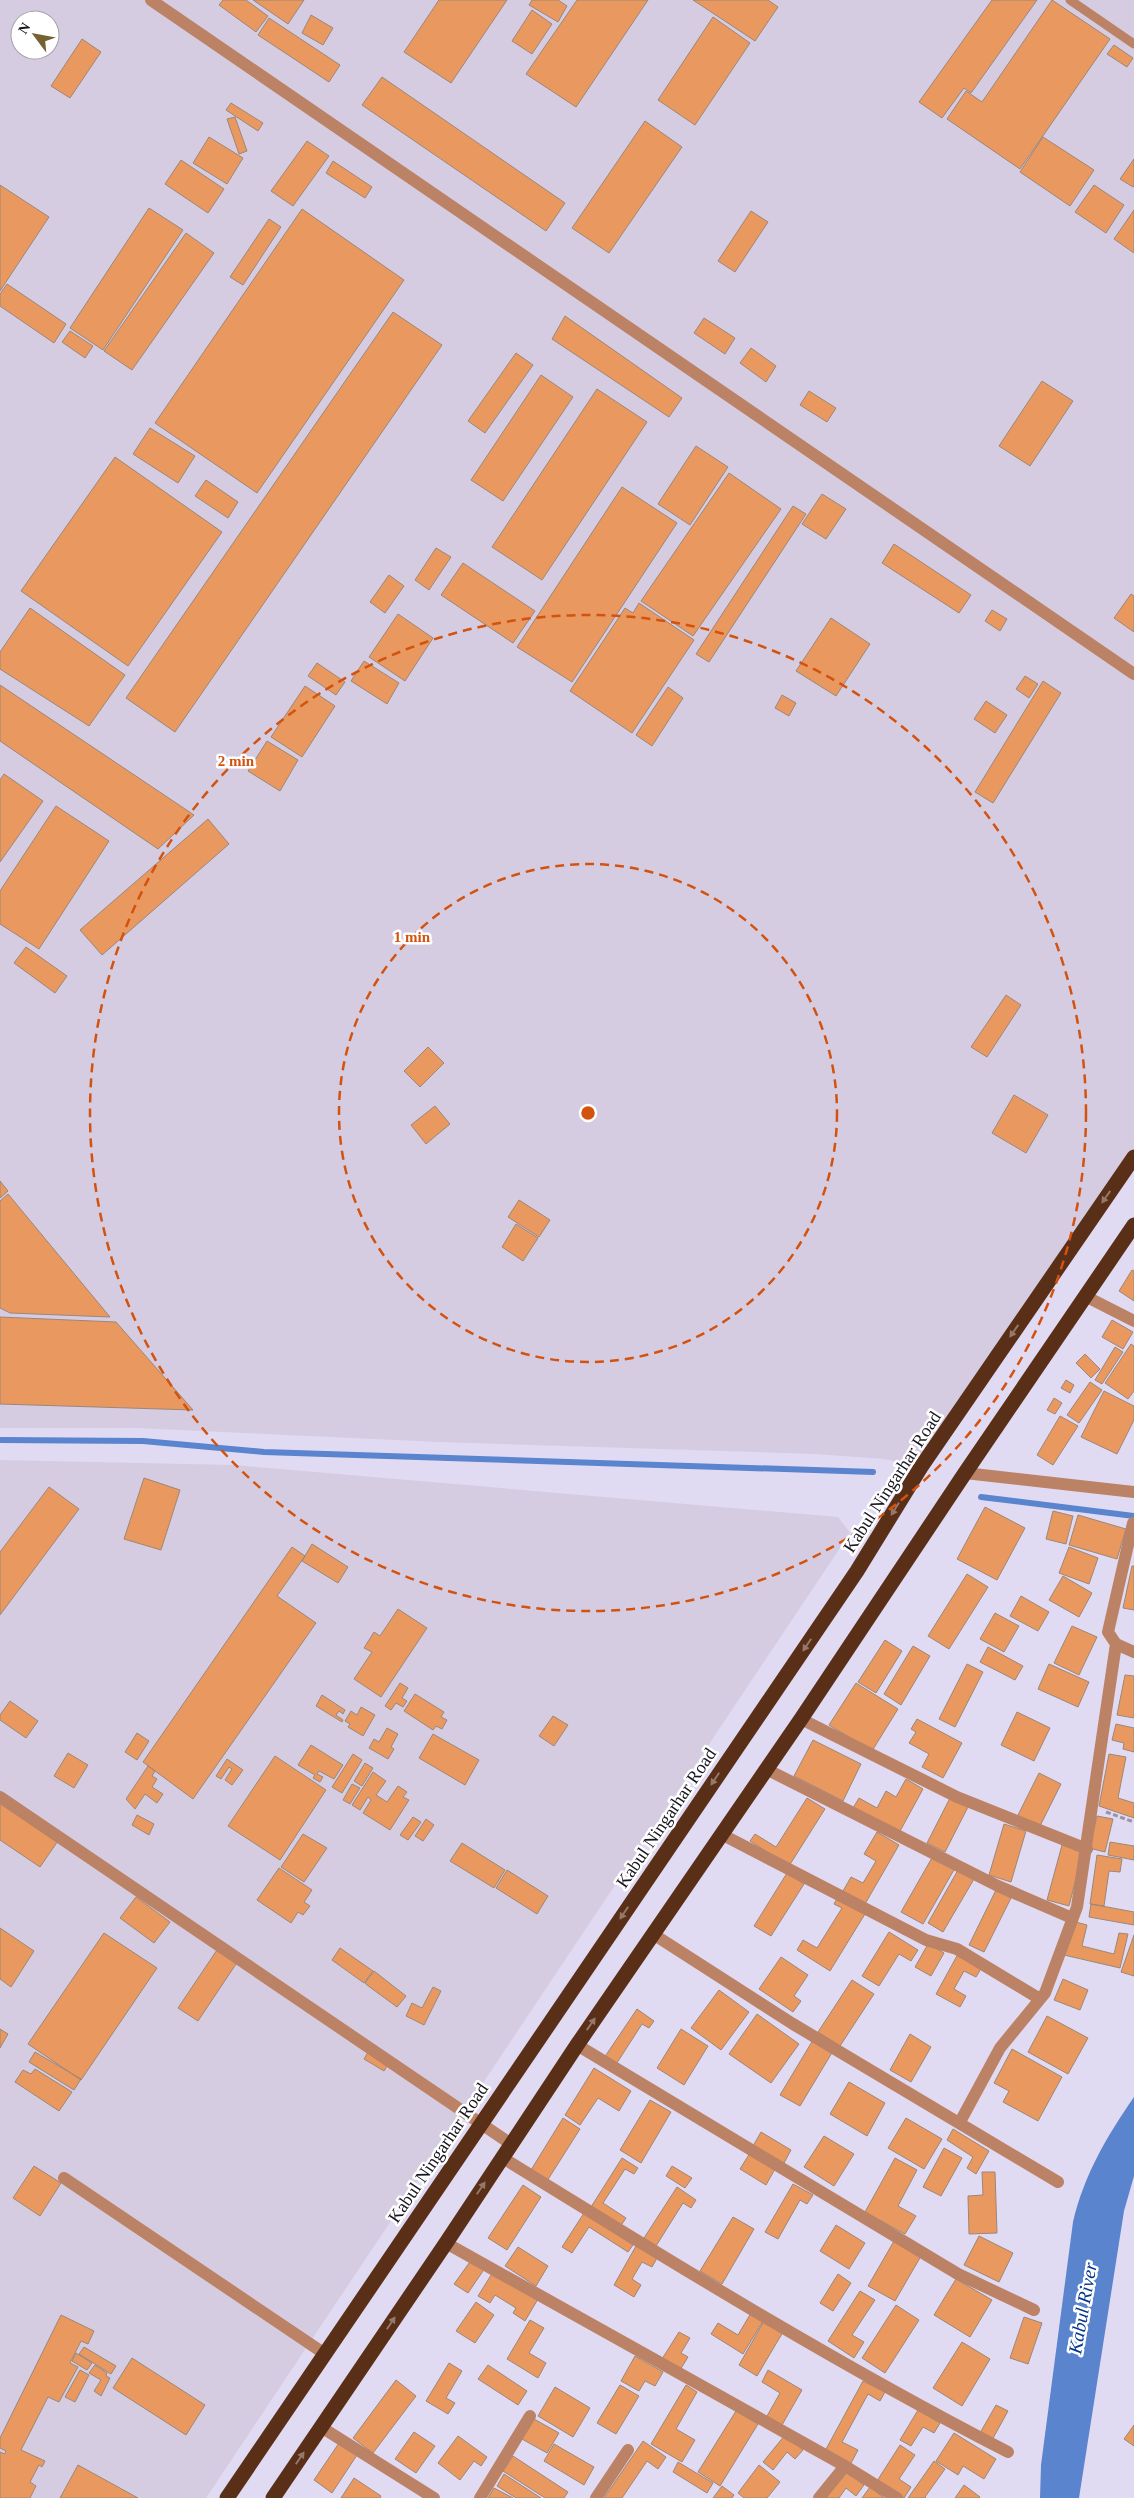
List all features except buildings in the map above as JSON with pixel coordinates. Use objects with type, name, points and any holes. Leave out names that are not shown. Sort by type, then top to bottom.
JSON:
[{"type":"highway","name":"Kabul Ningarhar Road","points":[[227,2498],[852,1579],[921,1467],[1134,1157]]},
{"type":"highway","points":[[273,2498],[446,2243],[577,2045],[801,1719],[965,1473],[1134,1225]]},
{"type":"street","points":[[151,0],[1134,674]]},
{"type":"street","points":[[1085,1296],[1134,1322]]},
{"type":"street","points":[[965,1473],[1134,1492]]},
{"type":"street","points":[[1133,1523],[1108,1632],[1116,1644],[1134,1652]]},
{"type":"street","points":[[960,2122],[1000,2048],[1045,1993],[1077,1907],[1088,1849],[1092,1807],[1116,1644]]},
{"type":"street","points":[[801,1719],[958,1797],[1088,1849]]},
{"type":"street","points":[[766,1769],[998,1886],[1072,1918]]},
{"type":"street","points":[[0,1797],[511,2144]]},
{"type":"street","points":[[721,1834],[926,1940],[957,1949],[1040,1999]]},
{"type":"street","points":[[653,1934],[793,2024],[1058,2182]]},
{"type":"street","points":[[577,2045],[949,2269],[1034,2310]]},
{"type":"street","points":[[502,2158],[703,2281],[950,2422],[1008,2452]]},
{"type":"street","points":[[64,2178],[325,2354]]},
{"type":"street","points":[[446,2243],[845,2466],[897,2498]]},
{"type":"street","points":[[480,2498],[530,2416]]},
{"type":"street","points":[[321,2427],[434,2498]]},
{"type":"street","points":[[596,2498],[628,2450]]},
{"type":"street","points":[[819,2498],[845,2466]]},
{"type":"lane","points":[[1070,0],[1134,44]]},
{"type":"path","points":[[1092,1807],[1134,1822]]},
{"type":"shaded area","points":[[0,0],[1134,0],[1134,1157],[921,1467],[884,1459],[815,1454],[439,1442],[136,1428],[0,1428]]},
{"type":"shaded area","points":[[0,1460],[233,1465],[838,1517],[850,1533],[206,2498],[0,2498]]},
{"type":"water","name":"Kabul River","points":[[1134,2097],[1134,2176],[1124,2211],[1079,2498],[1040,2498],[1041,2465],[1073,2222],[1090,2172],[1115,2126]]},
{"type":"waterway","points":[[0,1440],[143,1441],[264,1452],[873,1472]]},
{"type":"waterway","points":[[981,1497],[1134,1516]]}]
